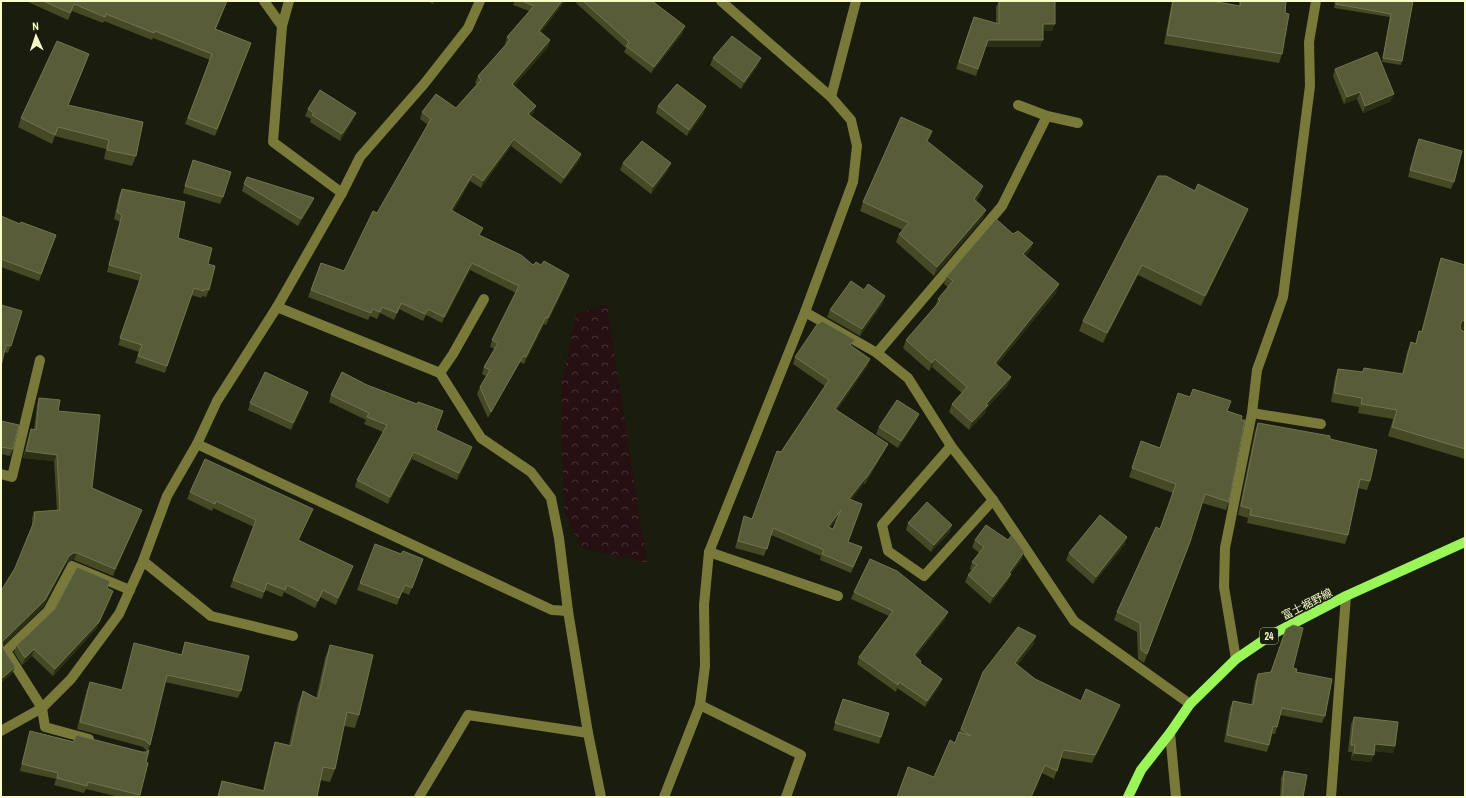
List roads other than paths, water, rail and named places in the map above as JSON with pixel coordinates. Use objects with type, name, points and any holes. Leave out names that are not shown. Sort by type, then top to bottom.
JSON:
[{"type":"main road","name":"富士裾野線","points":[[1128,797],[1141,770],[1170,733],[1190,704],[1236,659],[1271,635],[1346,596],[1465,542]]},
{"type":"street","points":[[264,1],[282,26]]},
{"type":"street","points":[[289,1],[282,26],[273,142],[342,193]]},
{"type":"street","points":[[1,731],[42,708],[72,679],[119,614],[143,561],[167,496],[197,444],[217,401],[276,307],[342,193],[360,158],[424,84],[468,28],[480,1]]},
{"type":"street","points":[[664,797],[700,705],[705,666],[704,605],[709,552],[805,312],[853,182],[857,146],[851,120],[831,97],[721,1]]},
{"type":"street","points":[[831,97],[856,1]]},
{"type":"street","points":[[1236,659],[1224,587],[1225,548],[1252,413],[1257,370],[1283,297],[1310,86],[1309,42],[1316,1]]},
{"type":"street","points":[[1018,104],[1047,116],[1078,123]]},
{"type":"street","points":[[877,353],[1002,206],[1047,116]]},
{"type":"street","points":[[440,374],[484,299]]},
{"type":"street","points":[[276,307],[440,374],[481,438],[531,472],[551,498],[559,538],[568,611],[588,733],[601,797]]},
{"type":"street","points":[[805,312],[877,353],[908,378],[951,446],[992,500],[1074,621],[1190,704]]},
{"type":"street","points":[[1,474],[12,477],[40,360]]},
{"type":"street","points":[[1252,413],[1321,424]]},
{"type":"street","points":[[197,444],[552,610],[568,611]]},
{"type":"street","points":[[951,446],[882,525],[888,551],[924,576],[992,500]]},
{"type":"street","points":[[709,552],[838,596]]},
{"type":"street","points":[[143,561],[211,616],[293,636]]},
{"type":"street","points":[[96,741],[45,727],[42,708],[6,651],[48,611],[72,566],[130,590]]},
{"type":"street","points":[[1331,797],[1346,596]]},
{"type":"street","points":[[700,705],[801,754],[786,797]]},
{"type":"street","points":[[419,797],[468,715],[588,733]]},
{"type":"street","points":[[1170,733],[1176,797]]}]
